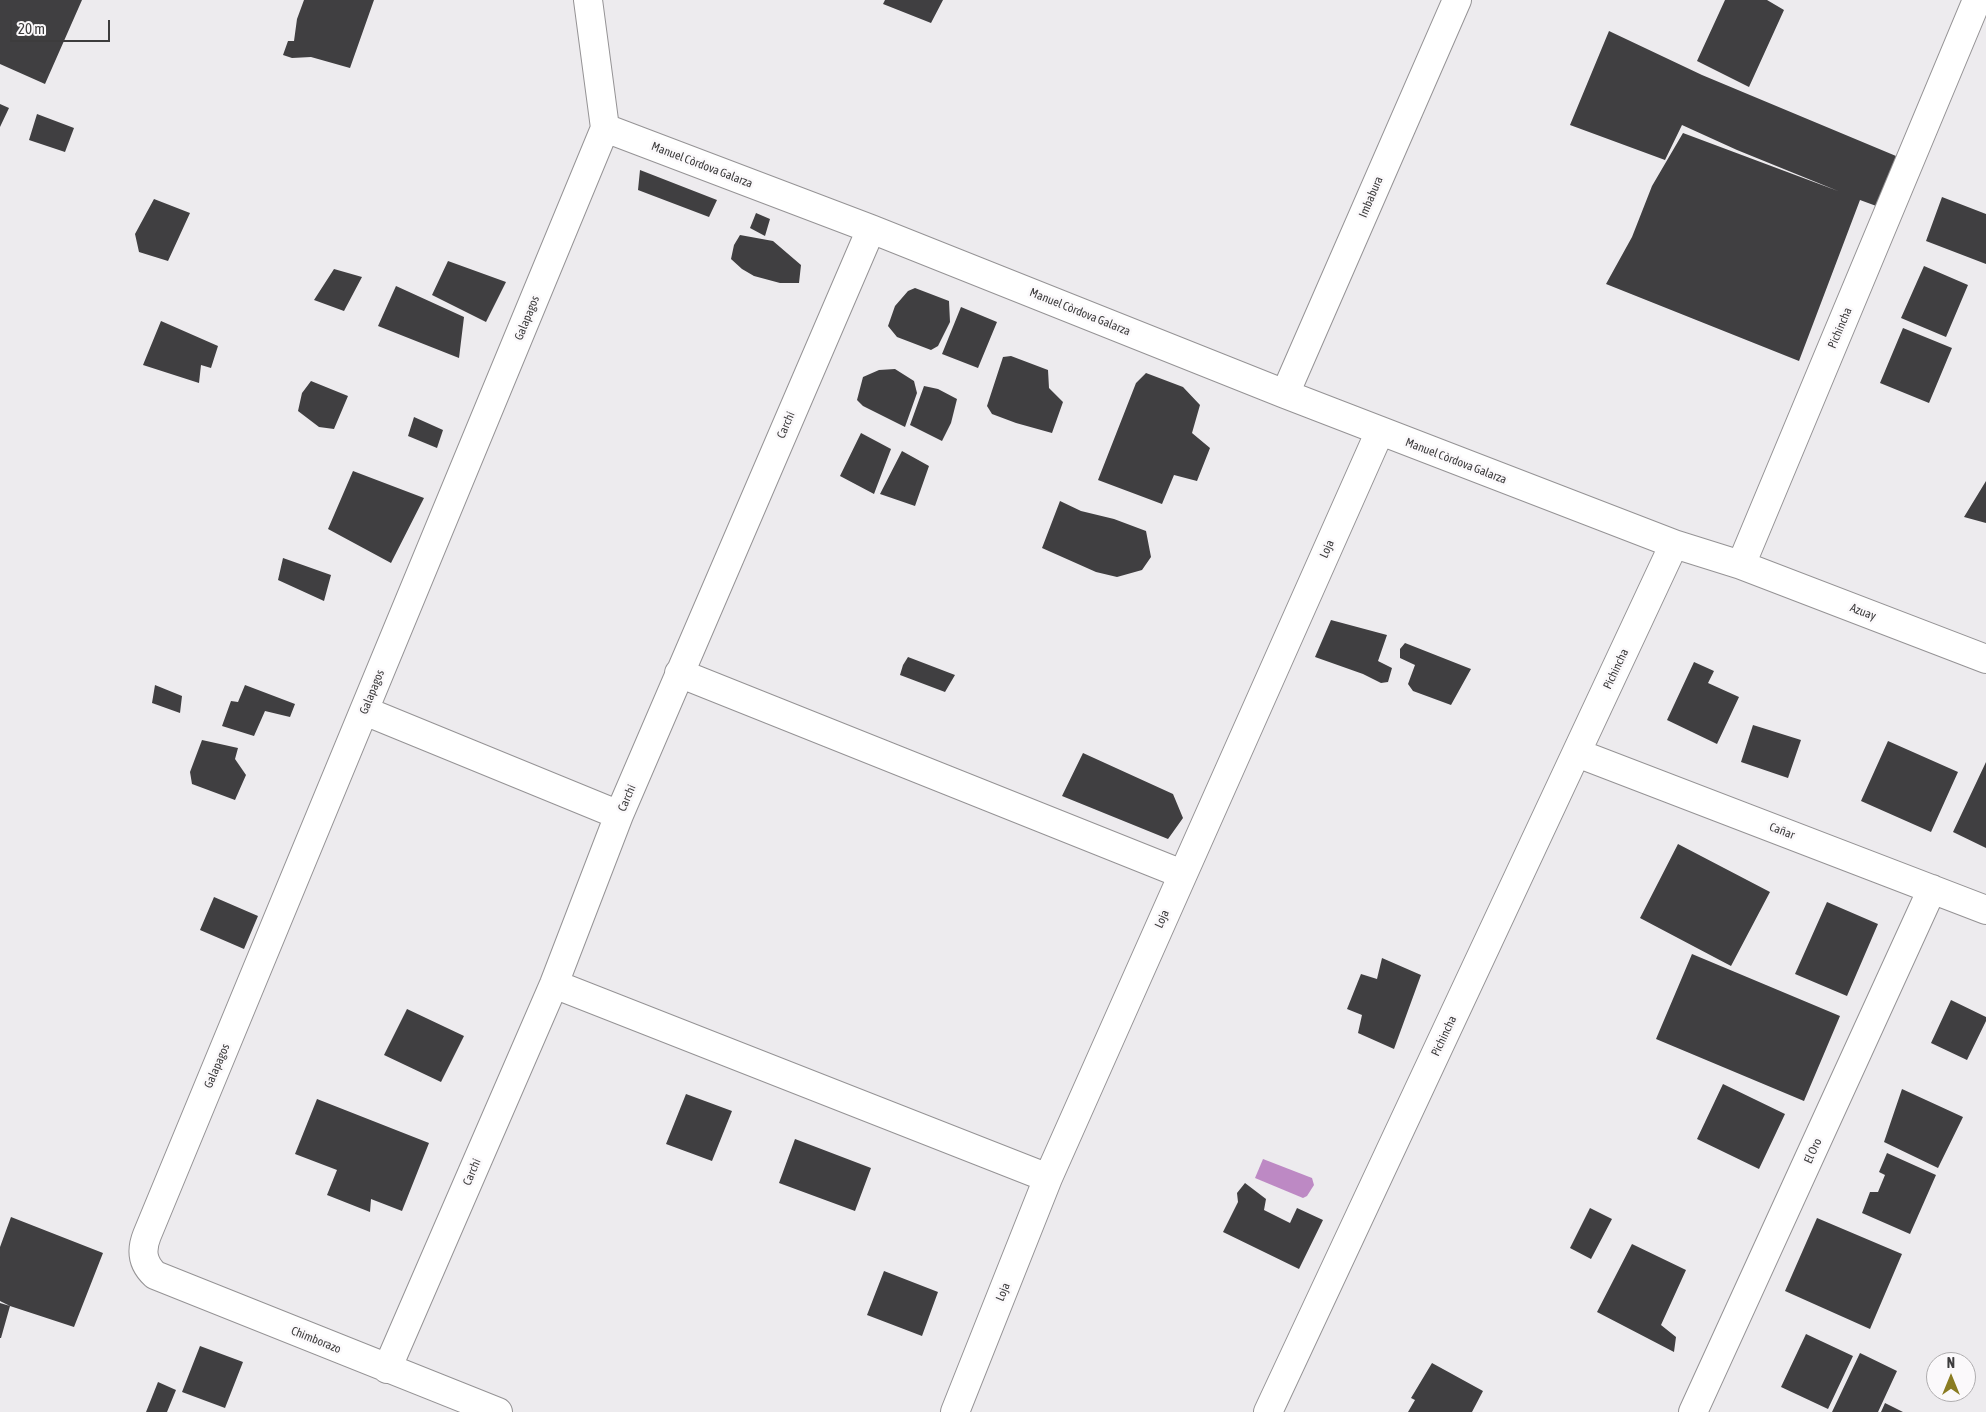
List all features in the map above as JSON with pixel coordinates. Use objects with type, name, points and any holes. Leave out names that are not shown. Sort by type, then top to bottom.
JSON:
[{"type":"street","points":[[588,0],[605,128]]},
{"type":"street","name":"Imbabura","points":[[1285,394],[1456,0]]},
{"type":"street","name":"Pichincha","points":[[1741,565],[1977,0]]},
{"type":"street","name":"Manuel Còrdova Galarza","points":[[605,128],[871,229],[1285,394],[1674,544]]},
{"type":"street","name":"Galapagos","points":[[143,1257],[143,1244],[147,1234],[605,128]]},
{"type":"street","name":"Carchi","points":[[387,1369],[554,984],[619,815],[871,229]]},
{"type":"street","name":"Loja","points":[[955,1412],[1048,1178],[1380,431]]},
{"type":"street","points":[[1674,544],[1741,565]]},
{"type":"street","name":"Pichincha","points":[[1268,1412],[1674,544]]},
{"type":"street","name":"Azuay","points":[[1741,565],[1986,659]]},
{"type":"street","points":[[679,673],[1182,874]]},
{"type":"street","points":[[365,710],[619,815]]},
{"type":"street","name":"Cañar","points":[[1577,753],[1986,910]]},
{"type":"street","name":"El Oro","points":[[1693,1412],[1932,889]]},
{"type":"street","points":[[554,984],[1048,1178]]},
{"type":"street","name":"Chimborazo","points":[[143,1257],[155,1275],[498,1412]]},
{"type":"shaded area","points":[[1263,1159],[1312,1178],[1314,1185],[1307,1196],[1303,1198],[1255,1178]]},
{"type":"building","points":[[0,0],[82,0],[45,84],[0,64]]},
{"type":"building","points":[[304,0],[374,0],[350,68],[311,57],[292,58],[283,55],[288,41],[294,41],[297,19]]},
{"type":"building","points":[[885,0],[943,0],[931,23],[883,4]]},
{"type":"building","points":[[1725,0],[1767,0],[1784,10],[1749,87],[1697,61]]},
{"type":"building","points":[[1609,31],[1702,75],[1896,156],[1879,207],[1860,200],[1799,361],[1606,284],[1632,237],[1652,186],[1683,133],[1838,191],[1737,150],[1682,125],[1665,160],[1570,125]]},
{"type":"building","points":[[0,104],[9,108],[0,127]]},
{"type":"building","points":[[37,114],[74,128],[65,152],[29,140]]},
{"type":"building","points":[[640,170],[717,200],[709,217],[638,190]]},
{"type":"building","points":[[1942,197],[1986,214],[1986,264],[1926,241]]},
{"type":"building","points":[[154,199],[190,213],[168,261],[139,252],[135,234]]},
{"type":"building","points":[[756,213],[770,219],[765,236],[750,228]]},
{"type":"building","points":[[740,235],[773,241],[801,265],[799,283],[780,283],[754,276],[742,269],[731,259],[734,245]]},
{"type":"building","points":[[448,261],[506,282],[486,322],[432,295]]},
{"type":"building","points":[[1924,266],[1968,285],[1946,337],[1901,318]]},
{"type":"building","points":[[334,269],[362,277],[344,311],[314,300]]},
{"type":"building","points":[[396,286],[464,317],[459,358],[378,326]]},
{"type":"building","points":[[915,288],[949,301],[950,322],[938,346],[931,350],[897,337],[888,326],[895,306],[908,291]]},
{"type":"building","points":[[961,307],[997,322],[978,368],[942,354]]},
{"type":"building","points":[[161,321],[218,346],[211,368],[201,365],[199,383],[143,365]]},
{"type":"building","points":[[1903,328],[1952,348],[1929,403],[1880,383]]},
{"type":"building","points":[[1011,356],[1048,370],[1049,388],[1063,402],[1052,433],[992,414],[987,406],[1003,357]]},
{"type":"building","points":[[895,369],[914,381],[917,393],[905,427],[863,406],[857,400],[863,377],[879,370]]},
{"type":"building","points":[[1146,373],[1183,387],[1200,405],[1192,433],[1210,448],[1197,481],[1174,475],[1162,504],[1098,480],[1136,383]]},
{"type":"building","points":[[311,381],[348,396],[334,429],[319,427],[298,411],[302,393]]},
{"type":"building","points":[[924,386],[938,389],[957,399],[951,423],[942,441],[910,425]]},
{"type":"building","points":[[414,417],[443,430],[437,448],[408,436]]},
{"type":"building","points":[[861,433],[891,449],[874,494],[840,476]]},
{"type":"building","points":[[902,451],[929,466],[915,506],[880,494]]},
{"type":"building","points":[[353,471],[424,498],[391,563],[328,529]]},
{"type":"building","points":[[1986,481],[1986,523],[1964,517]]},
{"type":"building","points":[[1060,501],[1081,511],[1114,519],[1146,531],[1151,557],[1142,570],[1117,577],[1096,572],[1042,548]]},
{"type":"building","points":[[283,558],[331,575],[324,601],[278,580]]},
{"type":"building","points":[[1331,620],[1387,635],[1378,661],[1392,668],[1388,682],[1381,683],[1363,674],[1315,657]]},
{"type":"building","points":[[1405,643],[1471,669],[1451,705],[1413,691],[1408,684],[1415,665],[1400,658],[1400,649]]},
{"type":"building","points":[[908,657],[955,675],[945,692],[900,675]]},
{"type":"building","points":[[1694,662],[1714,671],[1708,683],[1739,697],[1717,744],[1667,720]]},
{"type":"building","points":[[155,685],[182,696],[180,713],[152,703]]},
{"type":"building","points":[[245,685],[295,704],[290,717],[265,711],[254,736],[222,726],[231,701],[238,702]]},
{"type":"building","points":[[1753,725],[1801,740],[1788,778],[1741,762]]},
{"type":"building","points":[[202,740],[238,748],[235,759],[246,775],[235,800],[192,784],[190,772]]},
{"type":"building","points":[[1888,741],[1958,772],[1931,832],[1861,801]]},
{"type":"building","points":[[1083,753],[1173,794],[1183,818],[1168,839],[1062,796]]},
{"type":"building","points":[[1986,762],[1986,848],[1953,832]]},
{"type":"building","points":[[1678,844],[1770,892],[1731,966],[1640,918]]},
{"type":"building","points":[[214,897],[258,916],[244,949],[200,930]]},
{"type":"building","points":[[1827,902],[1878,924],[1847,996],[1795,974]]},
{"type":"building","points":[[1692,954],[1840,1016],[1804,1101],[1656,1039]]},
{"type":"building","points":[[1382,958],[1421,975],[1394,1049],[1358,1033],[1362,1015],[1347,1009],[1361,974],[1377,979]]},
{"type":"building","points":[[1951,1000],[1986,1017],[1986,1021],[1967,1060],[1931,1043]]},
{"type":"building","points":[[407,1009],[464,1036],[441,1082],[384,1055]]},
{"type":"building","points":[[1723,1084],[1785,1114],[1759,1169],[1697,1139]]},
{"type":"building","points":[[1902,1089],[1963,1117],[1938,1168],[1884,1142]]},
{"type":"building","points":[[686,1094],[732,1111],[712,1161],[666,1144]]},
{"type":"building","points":[[317,1099],[429,1143],[402,1211],[371,1199],[370,1212],[327,1195],[337,1170],[295,1154]]},
{"type":"building","points":[[795,1139],[871,1168],[855,1211],[779,1183]]},
{"type":"building","points":[[1887,1153],[1936,1175],[1910,1234],[1862,1213],[1870,1192],[1878,1192],[1885,1175],[1879,1172]]},
{"type":"building","points":[[1245,1183],[1266,1199],[1264,1210],[1290,1223],[1297,1208],[1323,1220],[1299,1269],[1223,1232],[1238,1202],[1237,1193]]},
{"type":"building","points":[[1590,1208],[1612,1219],[1591,1259],[1570,1248]]},
{"type":"building","points":[[11,1217],[103,1253],[74,1327],[0,1301],[0,1247]]},
{"type":"building","points":[[1817,1218],[1902,1254],[1870,1329],[1785,1291]]},
{"type":"building","points":[[1632,1244],[1686,1270],[1661,1325],[1676,1337],[1674,1352],[1597,1312]]},
{"type":"building","points":[[884,1271],[938,1292],[922,1336],[867,1315]]},
{"type":"building","points":[[0,1303],[10,1306],[1,1338],[0,1338]]},
{"type":"building","points":[[1806,1334],[1853,1356],[1828,1409],[1781,1387]]},
{"type":"building","points":[[200,1346],[243,1362],[225,1408],[182,1392]]},
{"type":"building","points":[[1860,1353],[1897,1371],[1878,1412],[1832,1412]]},
{"type":"building","points":[[1432,1363],[1483,1391],[1472,1412],[1408,1412],[1415,1400],[1411,1398]]},
{"type":"building","points":[[158,1382],[176,1390],[167,1412],[146,1412]]},
{"type":"building","points":[[1885,1403],[1903,1412],[1881,1412]]}]
